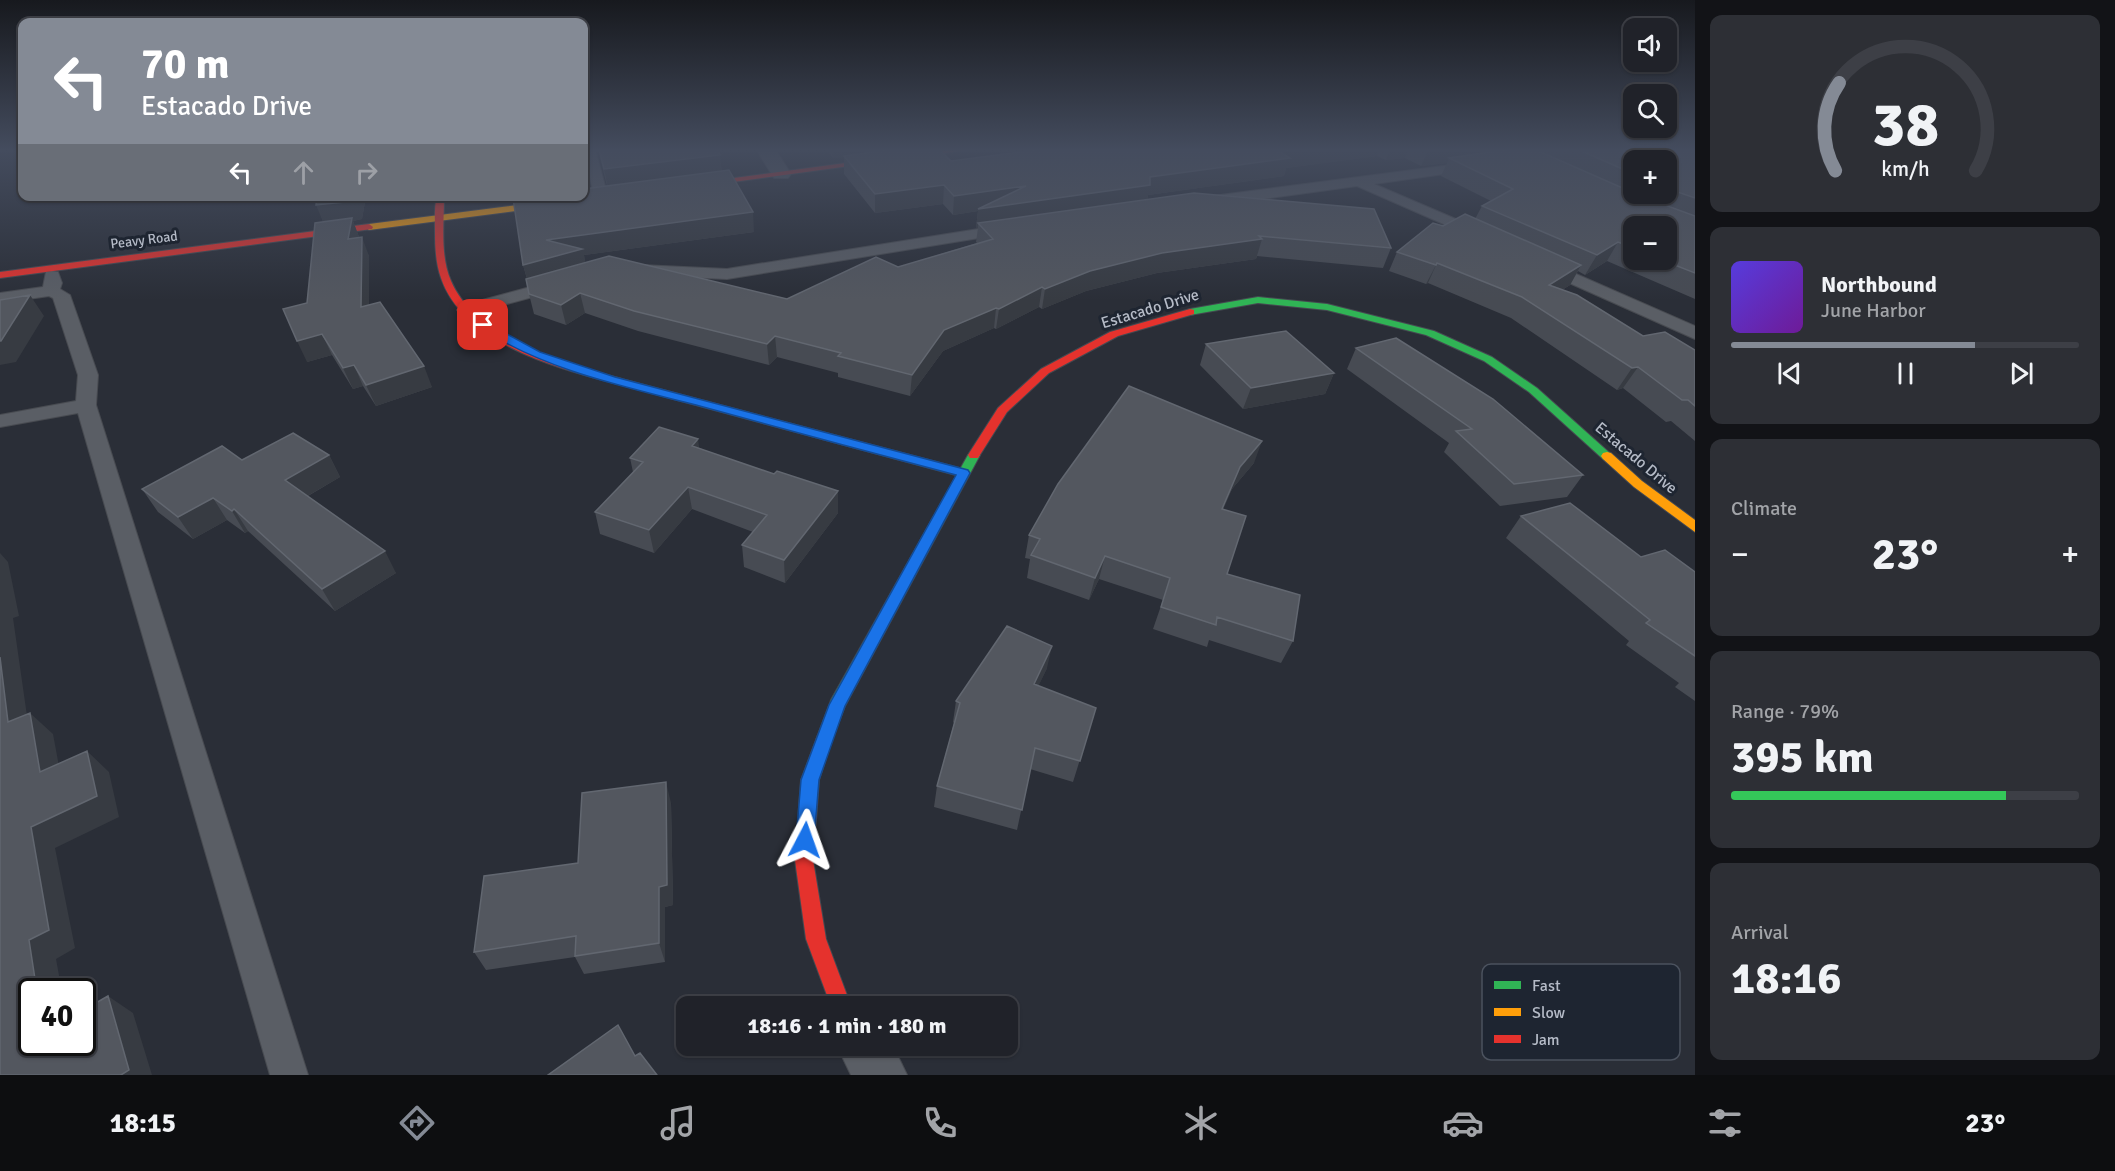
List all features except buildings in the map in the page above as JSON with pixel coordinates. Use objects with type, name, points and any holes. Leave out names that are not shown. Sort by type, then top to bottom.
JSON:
[{"type":"street","points":[[440,201],[443,271],[451,292],[483,325],[506,340],[536,354],[600,376],[963,473]]},
{"type":"street","name":"Peavy Road","points":[[0,275],[568,201]]},
{"type":"street","name":"Estacado Drive","points":[[837,996],[816,939],[804,860],[810,780],[837,705],[963,473],[1002,410],[1044,371],[1114,334],[1201,309],[1258,300],[1327,307],[1430,333],[1488,359],[1533,390],[1638,484],[1695,526]]},
{"type":"street","points":[[869,1056],[880,1075]]},
{"type":"lane","points":[[1188,204],[1223,199]]},
{"type":"lane","points":[[1400,199],[1494,242]]},
{"type":"lane","points":[[623,269],[727,274],[1022,228]]},
{"type":"lane","points":[[1526,257],[1695,333]]},
{"type":"lane","points":[[50,291],[53,283],[51,268]]},
{"type":"lane","points":[[466,310],[578,278]]},
{"type":"lane","points":[[0,298],[50,291],[61,295],[88,375],[86,405],[289,1075]]},
{"type":"lane","points":[[0,421],[86,405]]},
{"type":"traffic: fast","points":[[1190,312],[1258,300],[1327,307],[1430,333],[1488,359],[1533,390],[1607,456]]},
{"type":"traffic: fast","points":[[824,740],[837,705],[974,455]]},
{"type":"traffic: slow","points":[[369,227],[558,203]]},
{"type":"traffic: slow","points":[[618,381],[963,473]]},
{"type":"traffic: slow","points":[[1607,456],[1638,484],[1695,527]]},
{"type":"traffic: jam","points":[[440,201],[443,270],[457,301],[474,319],[519,347],[571,367],[618,381]]},
{"type":"traffic: jam","points":[[0,275],[369,227]]},
{"type":"traffic: jam","points":[[974,455],[1002,410],[1045,371],[1114,334],[1190,312]]},
{"type":"traffic: jam","points":[[824,740],[810,780],[804,860],[816,939],[837,996]]},
{"type":"route","points":[[483,325],[506,340],[536,354],[611,379],[963,473],[837,705],[810,780],[805,840]]}]
